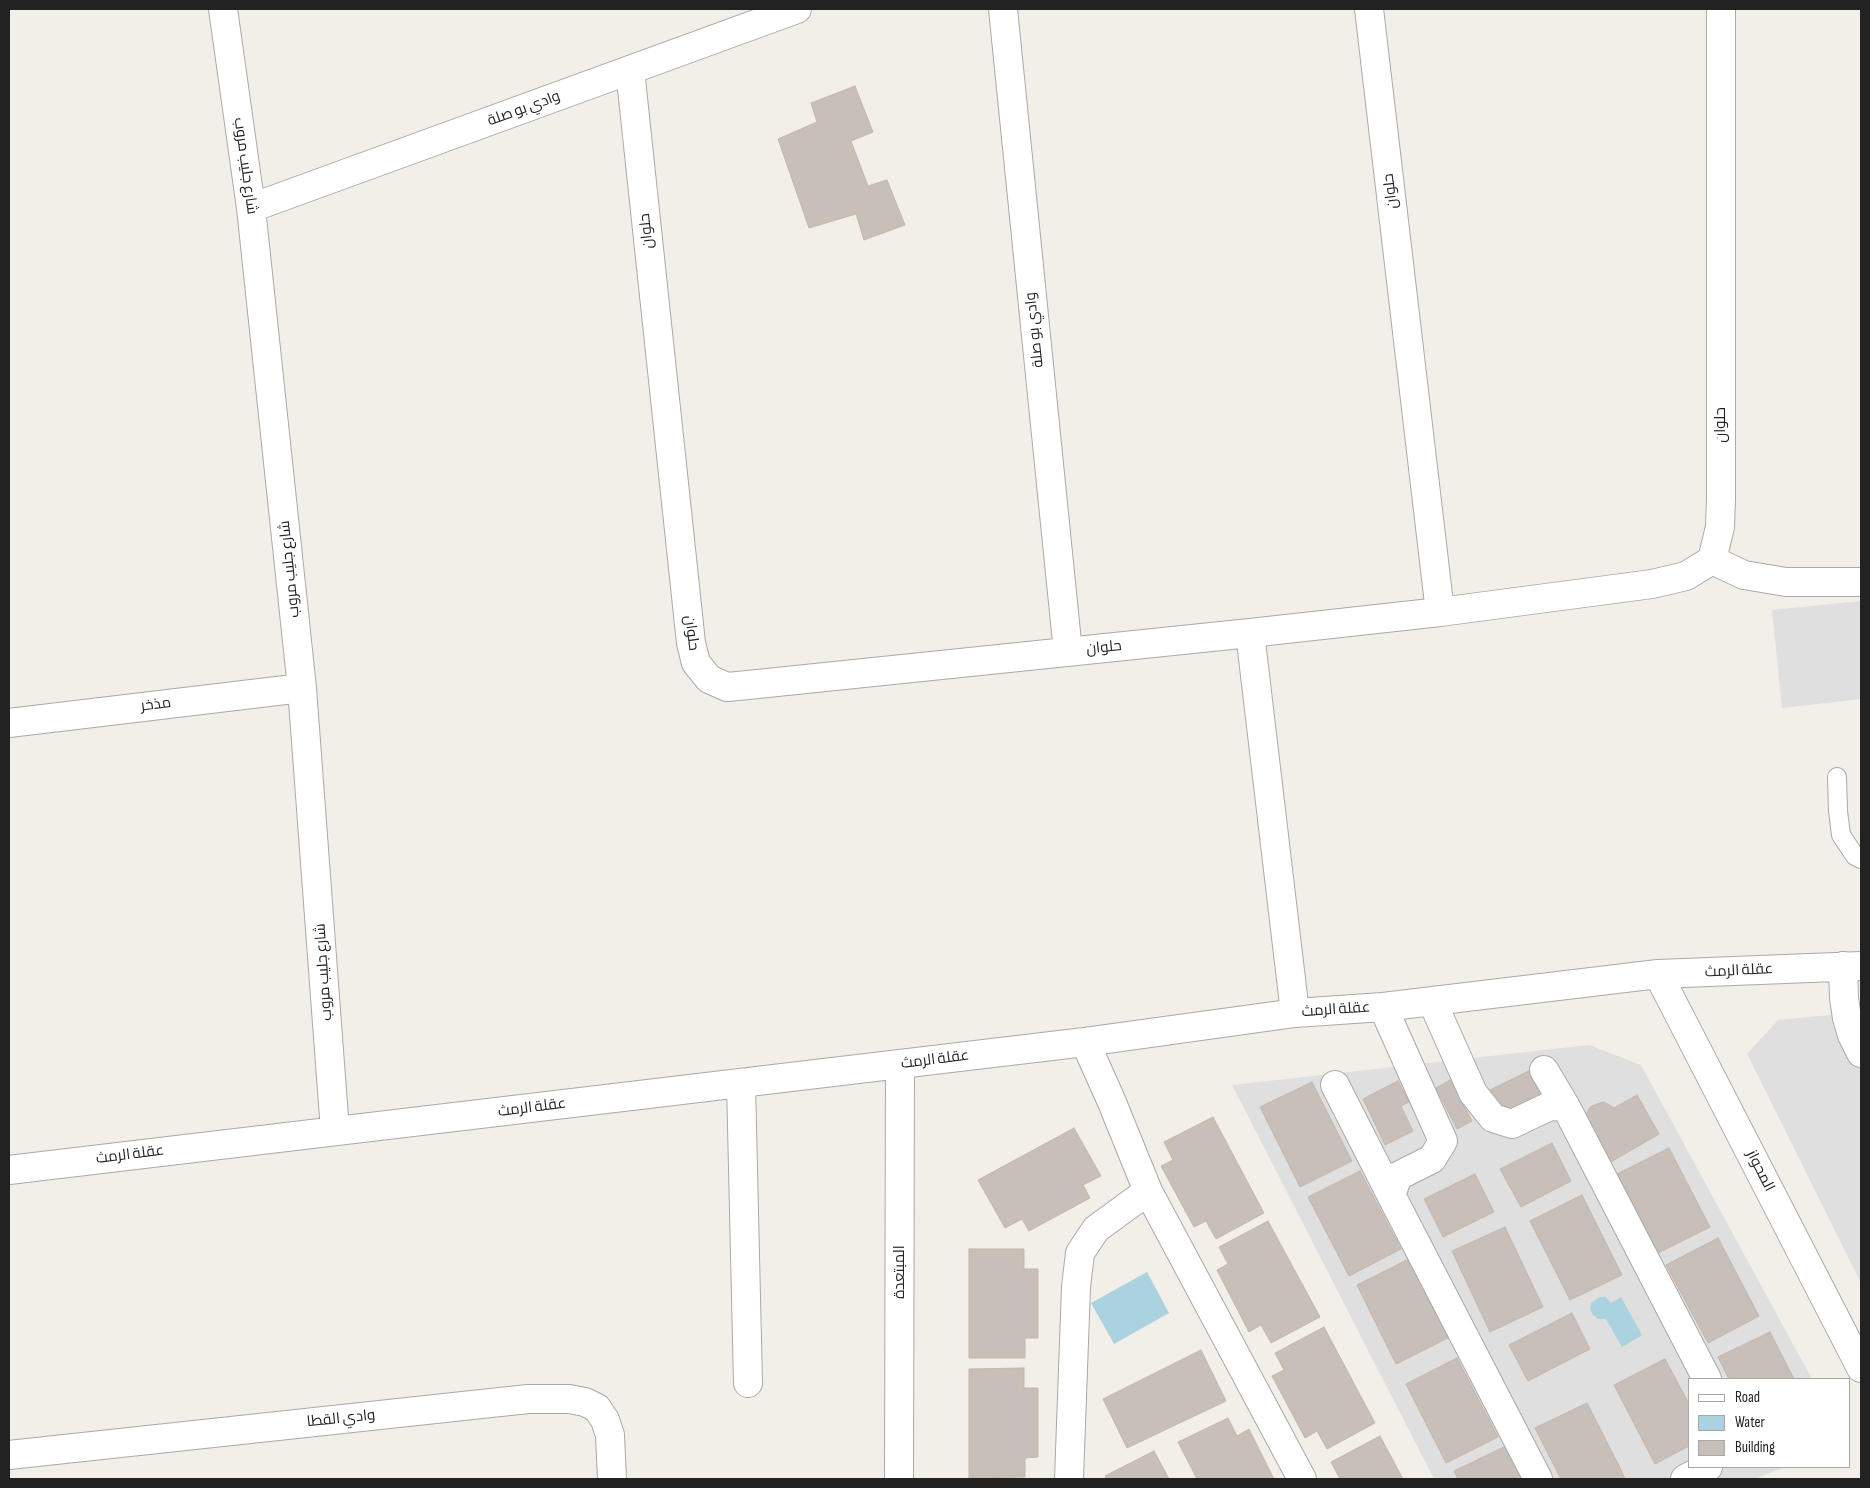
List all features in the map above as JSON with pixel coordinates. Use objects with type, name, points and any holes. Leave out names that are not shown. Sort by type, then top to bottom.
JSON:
[{"type":"street","name":"شارع جليب مروب","points":[[223,9],[251,208],[302,688],[335,1131]]},
{"type":"street","name":"وادي بو صلة","points":[[251,208],[797,9]]},
{"type":"street","name":"وادي بو صلة","points":[[1003,9],[1068,652]]},
{"type":"street","name":"حلوان","points":[[1369,9],[1440,612]]},
{"type":"street","name":"حلوان","points":[[630,70],[690,633],[696,663],[708,679],[727,687],[1250,634],[1440,612],[1652,584],[1686,576],[1712,560],[1720,527],[1722,499],[1722,9]]},
{"type":"street","points":[[1712,560],[1744,575],[1786,582],[1861,582]]},
{"type":"street","points":[[1250,634],[1295,1013]]},
{"type":"street","name":"مذخر","points":[[9,723],[302,688]]},
{"type":"street","points":[[1852,966],[1844,998],[1852,1036],[1861,1053]]},
{"type":"street","name":"عقلة الرمث","points":[[9,1170],[900,1065],[1295,1013],[1383,1007],[1658,974],[1852,966]]},
{"type":"street","name":"المحواز","points":[[1658,974],[1861,1368]]},
{"type":"street","points":[[1432,1001],[1472,1093],[1493,1118],[1512,1124],[1550,1106],[1566,1107]]},
{"type":"street","points":[[1383,1007],[1442,1141],[1432,1159],[1398,1176],[1390,1195]]},
{"type":"street","points":[[1085,1042],[1148,1191],[1302,1479]]},
{"type":"street","name":"المبتعدة","points":[[899,1479],[900,1065]]},
{"type":"street","points":[[1544,1070],[1566,1107],[1706,1378]]},
{"type":"street","points":[[741,1083],[748,1383]]},
{"type":"street","points":[[1335,1085],[1538,1479]]},
{"type":"street","points":[[1069,1479],[1076,1287],[1080,1253],[1096,1229],[1148,1191]]},
{"type":"street","name":"وادي القطا","points":[[9,1455],[528,1399],[569,1398],[585,1402],[597,1408],[605,1420],[610,1435],[612,1479]]},
{"type":"street","points":[[1685,1479],[1706,1468]]},
{"type":"lane","points":[[1837,777],[1841,835],[1855,856],[1861,859]]},
{"type":"shaded area","points":[[1861,601],[1861,699],[1782,708],[1772,610]]},
{"type":"shaded area","points":[[1861,1012],[1861,1283],[1747,1054],[1778,1020]]},
{"type":"shaded area","points":[[1589,1045],[1641,1065],[1811,1378],[1688,1378],[1688,1468],[1782,1468],[1754,1479],[1434,1479],[1232,1085]]},
{"type":"water","points":[[1147,1272],[1169,1313],[1114,1344],[1091,1303]]},
{"type":"water","points":[[1600,1297],[1606,1297],[1611,1303],[1621,1297],[1642,1335],[1622,1347],[1606,1319],[1598,1319],[1590,1309],[1591,1303]]},
{"type":"building","points":[[855,86],[873,132],[851,141],[868,186],[887,180],[905,225],[864,240],[856,214],[809,228],[778,139],[817,122],[811,103]]},
{"type":"building","points":[[1535,1068],[1547,1093],[1500,1115],[1488,1091]]},
{"type":"building","points":[[1450,1080],[1472,1121],[1457,1129],[1436,1088]]},
{"type":"building","points":[[1398,1081],[1409,1102],[1401,1106],[1413,1131],[1385,1145],[1363,1099]]},
{"type":"building","points":[[1312,1082],[1352,1161],[1300,1187],[1260,1107]]},
{"type":"building","points":[[1637,1095],[1659,1134],[1609,1163],[1586,1124],[1586,1115],[1590,1107],[1597,1104],[1604,1102],[1614,1108]]},
{"type":"building","points":[[1213,1117],[1264,1213],[1216,1239],[1206,1221],[1194,1227],[1161,1166],[1173,1160],[1164,1142]]},
{"type":"building","points":[[1074,1128],[1101,1176],[1083,1185],[1090,1198],[1029,1231],[1022,1219],[1005,1228],[978,1180]]},
{"type":"building","points":[[1552,1143],[1571,1181],[1521,1207],[1500,1169]]},
{"type":"building","points":[[1669,1148],[1710,1227],[1658,1253],[1617,1174]]},
{"type":"building","points":[[1360,1171],[1401,1249],[1349,1276],[1308,1197]]},
{"type":"building","points":[[1475,1174],[1494,1212],[1443,1237],[1424,1199]]},
{"type":"building","points":[[1582,1195],[1622,1275],[1570,1300],[1530,1221]]},
{"type":"building","points":[[1268,1221],[1320,1317],[1271,1343],[1261,1325],[1249,1332],[1217,1270],[1228,1264],[1219,1247]]},
{"type":"building","points":[[1505,1227],[1543,1307],[1490,1332],[1452,1251]]},
{"type":"building","points":[[1718,1238],[1759,1316],[1708,1343],[1666,1265]]},
{"type":"building","points":[[969,1249],[1024,1249],[1024,1269],[1038,1269],[1038,1338],[1025,1338],[1025,1358],[969,1358]]},
{"type":"building","points":[[1409,1259],[1448,1338],[1396,1364],[1357,1285]]},
{"type":"building","points":[[1572,1313],[1590,1349],[1528,1381],[1509,1345]]},
{"type":"building","points":[[1324,1327],[1375,1423],[1327,1449],[1317,1431],[1305,1438],[1272,1376],[1284,1370],[1275,1353]]},
{"type":"building","points":[[1770,1332],[1793,1378],[1728,1378],[1718,1357]]},
{"type":"building","points":[[1201,1350],[1226,1401],[1127,1448],[1103,1399]]},
{"type":"building","points":[[1457,1358],[1498,1437],[1446,1463],[1406,1384]]},
{"type":"building","points":[[1665,1359],[1688,1402],[1688,1447],[1655,1464],[1614,1385]]},
{"type":"building","points":[[1024,1368],[1024,1388],[1038,1388],[1038,1457],[1025,1458],[1025,1477],[969,1478],[969,1369]]},
{"type":"building","points":[[1587,1403],[1625,1479],[1561,1479],[1535,1428]]},
{"type":"building","points":[[1228,1418],[1237,1436],[1249,1429],[1274,1479],[1197,1479],[1178,1442]]},
{"type":"building","points":[[1380,1436],[1403,1479],[1340,1479],[1331,1462]]},
{"type":"building","points":[[1506,1446],[1523,1479],[1458,1479],[1454,1471]]},
{"type":"building","points":[[1154,1451],[1169,1479],[1107,1479],[1105,1476]]}]
